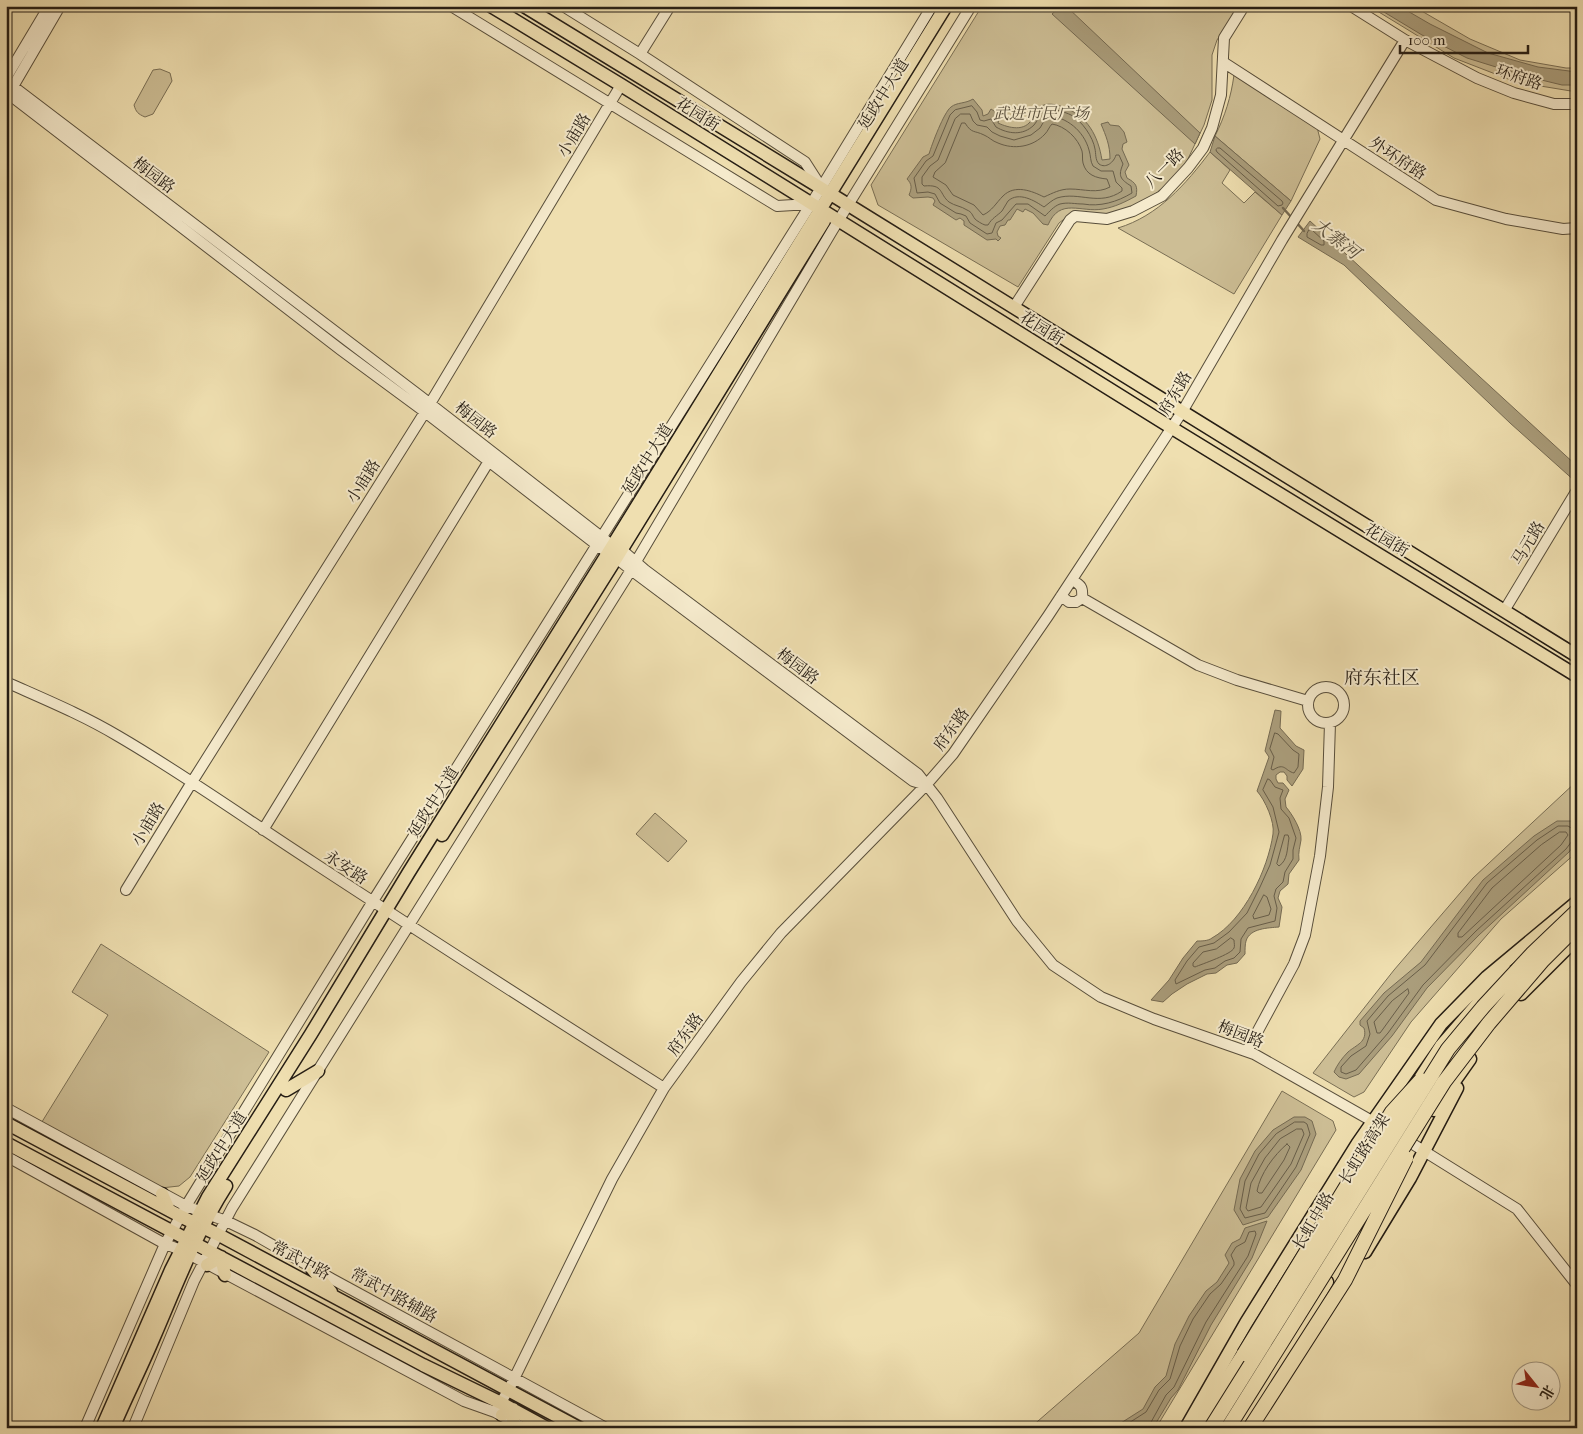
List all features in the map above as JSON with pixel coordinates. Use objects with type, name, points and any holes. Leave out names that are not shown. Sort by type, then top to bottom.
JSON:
[{"type":"highway","name":"长虹路高架","points":[[1211,1428],[1448,1049],[1483,1007],[1533,953],[1577,911]]},
{"type":"highway","name":"长虹路高架","points":[[1228,1428],[1444,1082],[1460,1059],[1501,1009],[1543,960],[1577,926]]},
{"type":"highway","points":[[1196,1428],[1244,1354],[1392,1112],[1448,1049]]},
{"type":"highway","points":[[1250,1428],[1345,1280],[1444,1082]]},
{"type":"main road","name":"花园街","points":[[490,6],[1577,676]]},
{"type":"main road","name":"花园街","points":[[524,6],[1577,656]]},
{"type":"main road","name":"延政中大道","points":[[102,1428],[202,1219],[311,1034],[615,551],[824,213],[946,6]]},
{"type":"main road","name":"延政中大道","points":[[834,196],[956,6]]},
{"type":"main road","points":[[1186,1428],[1246,1323],[1358,1143],[1441,1024],[1487,977],[1577,903]]},
{"type":"main road","name":"长虹中路","points":[[1203,1428],[1441,1046],[1501,976],[1577,903]]},
{"type":"main road","name":"延政中大道","points":[[202,1219],[217,1199],[286,1090],[389,912]]},
{"type":"main road","points":[[1240,1428],[1411,1143],[1483,1040],[1520,995],[1577,938]]},
{"type":"main road","points":[[1258,1428],[1410,1178],[1483,1040]]},
{"type":"main road","points":[[286,1090],[318,1071]]},
{"type":"main road","name":"常武中路","points":[[6,1123],[202,1219],[219,1234],[336,1298],[512,1384],[579,1428]]},
{"type":"main road","points":[[6,1142],[171,1232],[188,1247],[210,1251],[222,1257],[423,1366],[508,1415],[547,1428]]},
{"type":"main road","points":[[162,1194],[179,1209]]},
{"type":"main road","name":"延政中大道","points":[[113,1428],[141,1368],[188,1247]]},
{"type":"main road","points":[[206,1264],[222,1257]]},
{"type":"main road","points":[[222,1257],[226,1275]]},
{"type":"main road","points":[[310,1266],[336,1298]]},
{"type":"street","points":[[8,88],[49,6]]},
{"type":"street","points":[[8,88],[60,6]]},
{"type":"street","points":[[451,6],[777,206],[824,213]]},
{"type":"street","points":[[563,6],[805,162],[834,196]]},
{"type":"street","points":[[640,54],[670,6]]},
{"type":"street","points":[[133,1428],[194,1281],[206,1264],[210,1251],[226,1220],[633,566],[834,196],[932,6]]},
{"type":"street","points":[[834,196],[971,6]]},
{"type":"street","name":"八一路","points":[[1014,307],[1070,220],[1075,216],[1107,219],[1133,211],[1162,196],[1188,168],[1203,148],[1212,128],[1221,95],[1224,38],[1244,6]]},
{"type":"street","name":"环府路","points":[[1351,6],[1405,40],[1477,78],[1514,93],[1554,104],[1577,104]]},
{"type":"street","name":"府东路","points":[[508,1415],[512,1384],[612,1179],[664,1088],[741,982],[781,933],[926,785],[953,754],[1062,596],[1172,428],[1289,228],[1405,40]]},
{"type":"street","name":"外环府路","points":[[1222,62],[1436,200],[1506,219],[1563,229],[1577,228]]},
{"type":"street","name":"小庙路","points":[[126,890],[427,408],[621,85]]},
{"type":"street","name":"梅园路","points":[[8,88],[599,541]]},
{"type":"street","points":[[85,1428],[166,1244],[179,1209],[599,541],[824,213]]},
{"type":"street","name":"梅园路","points":[[427,408],[489,461],[615,551],[913,781],[926,785],[937,798],[1017,921],[1053,965],[1101,997],[1154,1019],[1254,1054],[1411,1143],[1516,1209],[1577,1286]]},
{"type":"street","points":[[263,830],[489,461]]},
{"type":"street","name":"马元路","points":[[1504,611],[1577,490]]},
{"type":"street","points":[[1062,596],[1069,602],[1076,602],[1082,598],[1083,589],[1072,580]]},
{"type":"street","points":[[1082,598],[1198,665],[1237,680],[1308,701]]},
{"type":"street","name":"永安路","points":[[6,682],[81,716],[192,782],[409,925],[664,1088]]},
{"type":"street","points":[[1320,688],[1332,688],[1341,695],[1344,706],[1340,717],[1324,724],[1313,718],[1309,713],[1308,701],[1311,695],[1320,688]]},
{"type":"street","points":[[1247,1051],[1294,964],[1305,935],[1321,846],[1328,787],[1330,723]]},
{"type":"street","points":[[6,1108],[162,1194]]},
{"type":"street","points":[[6,1156],[166,1244],[188,1247],[206,1264],[464,1401],[508,1415]]},
{"type":"street","name":"常武中路辅路","points":[[202,1219],[226,1220],[310,1266],[512,1384],[606,1428]]},
{"type":"green space","name":"武进市民广场","points":[[982,6],[1239,6],[1217,40],[1212,55],[1212,100],[1204,125],[1186,163],[1166,185],[1140,206],[1122,214],[1067,217],[1059,223],[1018,287],[878,205],[871,185]]},
{"type":"green space","points":[[1369,6],[1413,6],[1470,39],[1520,60],[1566,68],[1577,68],[1577,92],[1516,82],[1454,58]]},
{"type":"green space","points":[[160,69],[170,73],[172,81],[153,114],[145,117],[138,112],[134,105],[153,70]]},
{"type":"green space","points":[[1234,75],[1317,127],[1320,139],[1291,201],[1215,136],[1227,106]]},
{"type":"green space","points":[[1210,152],[1230,170],[1222,183],[1244,203],[1255,192],[1282,215],[1234,294],[1118,228],[1146,216],[1170,198]]},
{"type":"green space","points":[[1577,781],[1577,852],[1501,919],[1411,1022],[1364,1092],[1354,1097],[1313,1073],[1394,970],[1473,878]]},
{"type":"green space","points":[[655,813],[687,841],[668,862],[636,834]]},
{"type":"green space","points":[[101,944],[269,1052],[190,1177],[179,1186],[161,1188],[40,1125],[108,1015],[72,992]]},
{"type":"green space","points":[[1282,1091],[1333,1121],[1336,1130],[1156,1428],[1030,1428],[1139,1333]]},
{"type":"water","points":[[1061,6],[1066,6],[1200,133],[1195,144],[1052,14]]},
{"type":"water","points":[[1374,6],[1399,6],[1488,53],[1538,67],[1577,72],[1577,85],[1562,85],[1525,76],[1467,58],[1422,35]]},
{"type":"water","points":[[973,99],[982,110],[983,116],[988,114],[991,109],[1000,115],[998,123],[1016,128],[1029,123],[1038,108],[1042,106],[1049,104],[1061,106],[1072,111],[1085,121],[1090,128],[1098,143],[1102,160],[1110,159],[1106,137],[1101,124],[1108,122],[1110,125],[1119,126],[1124,132],[1127,142],[1123,144],[1122,149],[1129,165],[1125,172],[1127,178],[1136,185],[1136,196],[1120,204],[1103,209],[1065,209],[1053,216],[1048,225],[1043,224],[1033,213],[1025,209],[1023,212],[1017,209],[1005,225],[1000,226],[997,232],[1001,238],[998,241],[996,239],[987,240],[964,225],[964,221],[960,218],[956,220],[933,205],[935,201],[933,198],[913,198],[909,195],[911,186],[907,179],[923,157],[929,154],[935,136],[948,110],[953,105]]},
{"type":"water","points":[[1215,136],[1291,201],[1282,215],[1210,152]]},
{"type":"water","points":[[1310,221],[1577,466],[1577,483],[1510,423],[1344,265],[1298,237]]},
{"type":"water","points":[[1275,710],[1281,711],[1280,728],[1296,746],[1304,750],[1303,769],[1292,786],[1284,772],[1276,775],[1278,783],[1283,783],[1289,790],[1285,799],[1286,807],[1294,818],[1301,836],[1299,860],[1289,874],[1288,884],[1280,891],[1278,898],[1282,907],[1279,927],[1251,933],[1246,941],[1245,954],[1237,963],[1227,965],[1216,973],[1207,974],[1187,984],[1163,1002],[1151,1000],[1169,980],[1197,941],[1210,939],[1224,930],[1234,919],[1253,892],[1260,878],[1270,848],[1273,829],[1269,811],[1257,791],[1269,757],[1265,751]]},
{"type":"water","points":[[1557,821],[1571,821],[1576,826],[1576,843],[1569,852],[1479,935],[1427,988],[1392,1036],[1359,1074],[1346,1079],[1339,1077],[1334,1072],[1338,1064],[1348,1052],[1363,1040],[1365,1033],[1364,1028],[1360,1025],[1360,1021],[1384,993],[1421,962],[1483,880],[1534,836]]},
{"type":"water","points":[[1294,1117],[1305,1117],[1312,1121],[1316,1134],[1301,1170],[1268,1217],[1243,1225],[1234,1210],[1240,1179],[1255,1151],[1273,1130]]},
{"type":"water","points":[[1267,1221],[1252,1258],[1211,1325],[1178,1390],[1153,1428],[1113,1428],[1143,1409],[1155,1387],[1166,1376],[1175,1344],[1189,1316],[1206,1291],[1217,1282],[1229,1263],[1225,1255],[1232,1243],[1240,1239],[1245,1228]]},
{"type":"waterway","name":"大寨河","points":[[1283,208],[1292,218]]},
{"type":"waterway","name":"大寨河","points":[[1296,222],[1304,231]]},
{"type":"district","name":"府东社区","points":[[1382,678]]}]
